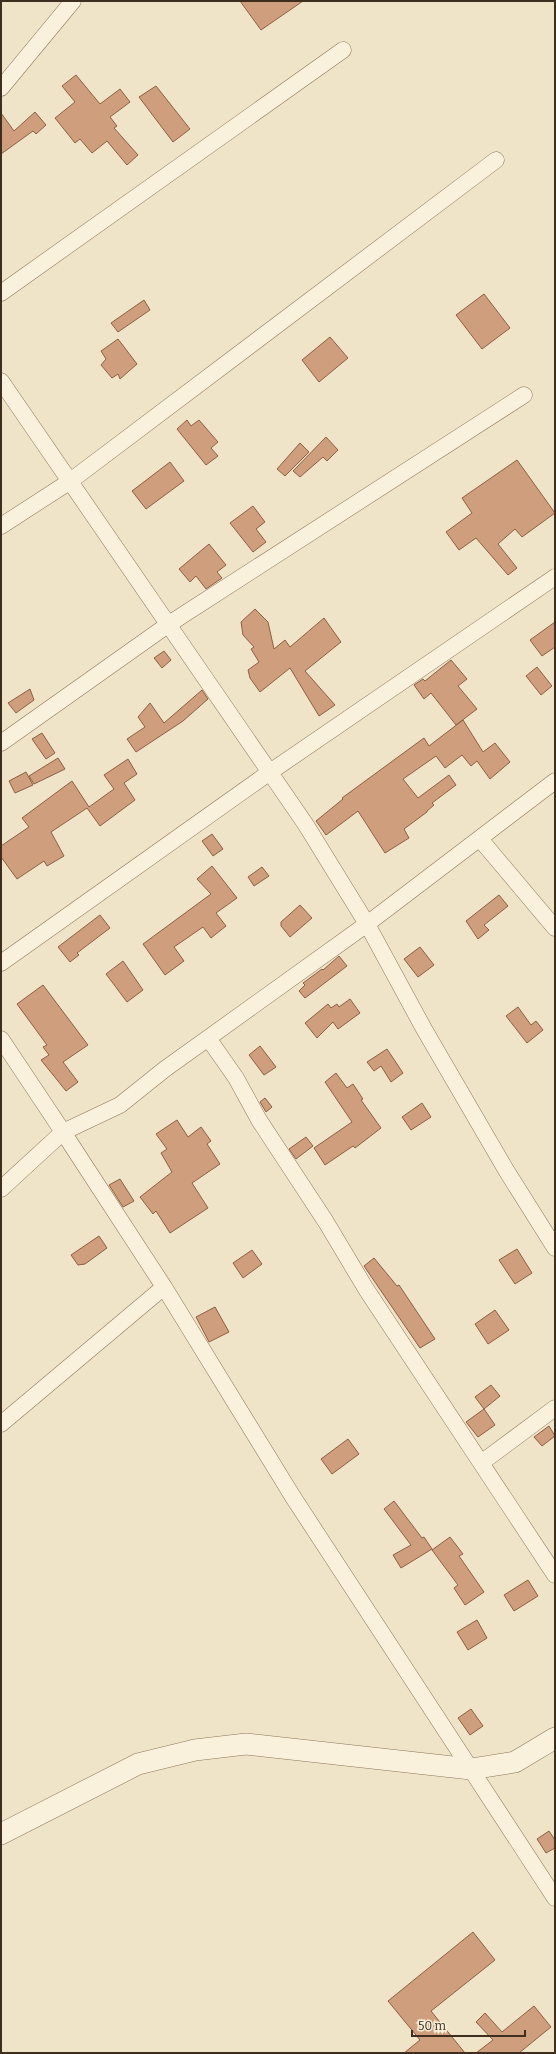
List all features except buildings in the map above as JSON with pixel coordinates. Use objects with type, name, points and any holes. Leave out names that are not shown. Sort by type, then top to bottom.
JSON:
[{"type":"street","points":[[1,88],[73,1]]},
{"type":"street","points":[[1,293],[343,50]]},
{"type":"street","points":[[1,526],[69,482],[496,160]]},
{"type":"street","points":[[1,381],[69,482],[169,624],[270,772],[367,924],[462,1096],[555,1248]]},
{"type":"street","points":[[1,743],[169,624],[524,395]]},
{"type":"street","points":[[1,963],[270,772],[555,577]]},
{"type":"street","points":[[1,1189],[63,1132],[120,1105],[165,1069],[367,924],[555,781]]},
{"type":"street","points":[[480,839],[555,928]]},
{"type":"street","points":[[208,1038],[236,1078],[259,1120],[326,1222],[366,1289],[555,1575]]},
{"type":"street","points":[[1,1039],[164,1287],[293,1497],[555,1898]]},
{"type":"street","points":[[1,1424],[164,1287]]},
{"type":"street","points":[[482,1463],[555,1408]]},
{"type":"street","points":[[1,1834],[138,1764],[195,1750],[246,1744],[471,1769],[515,1762],[555,1738]]}]
